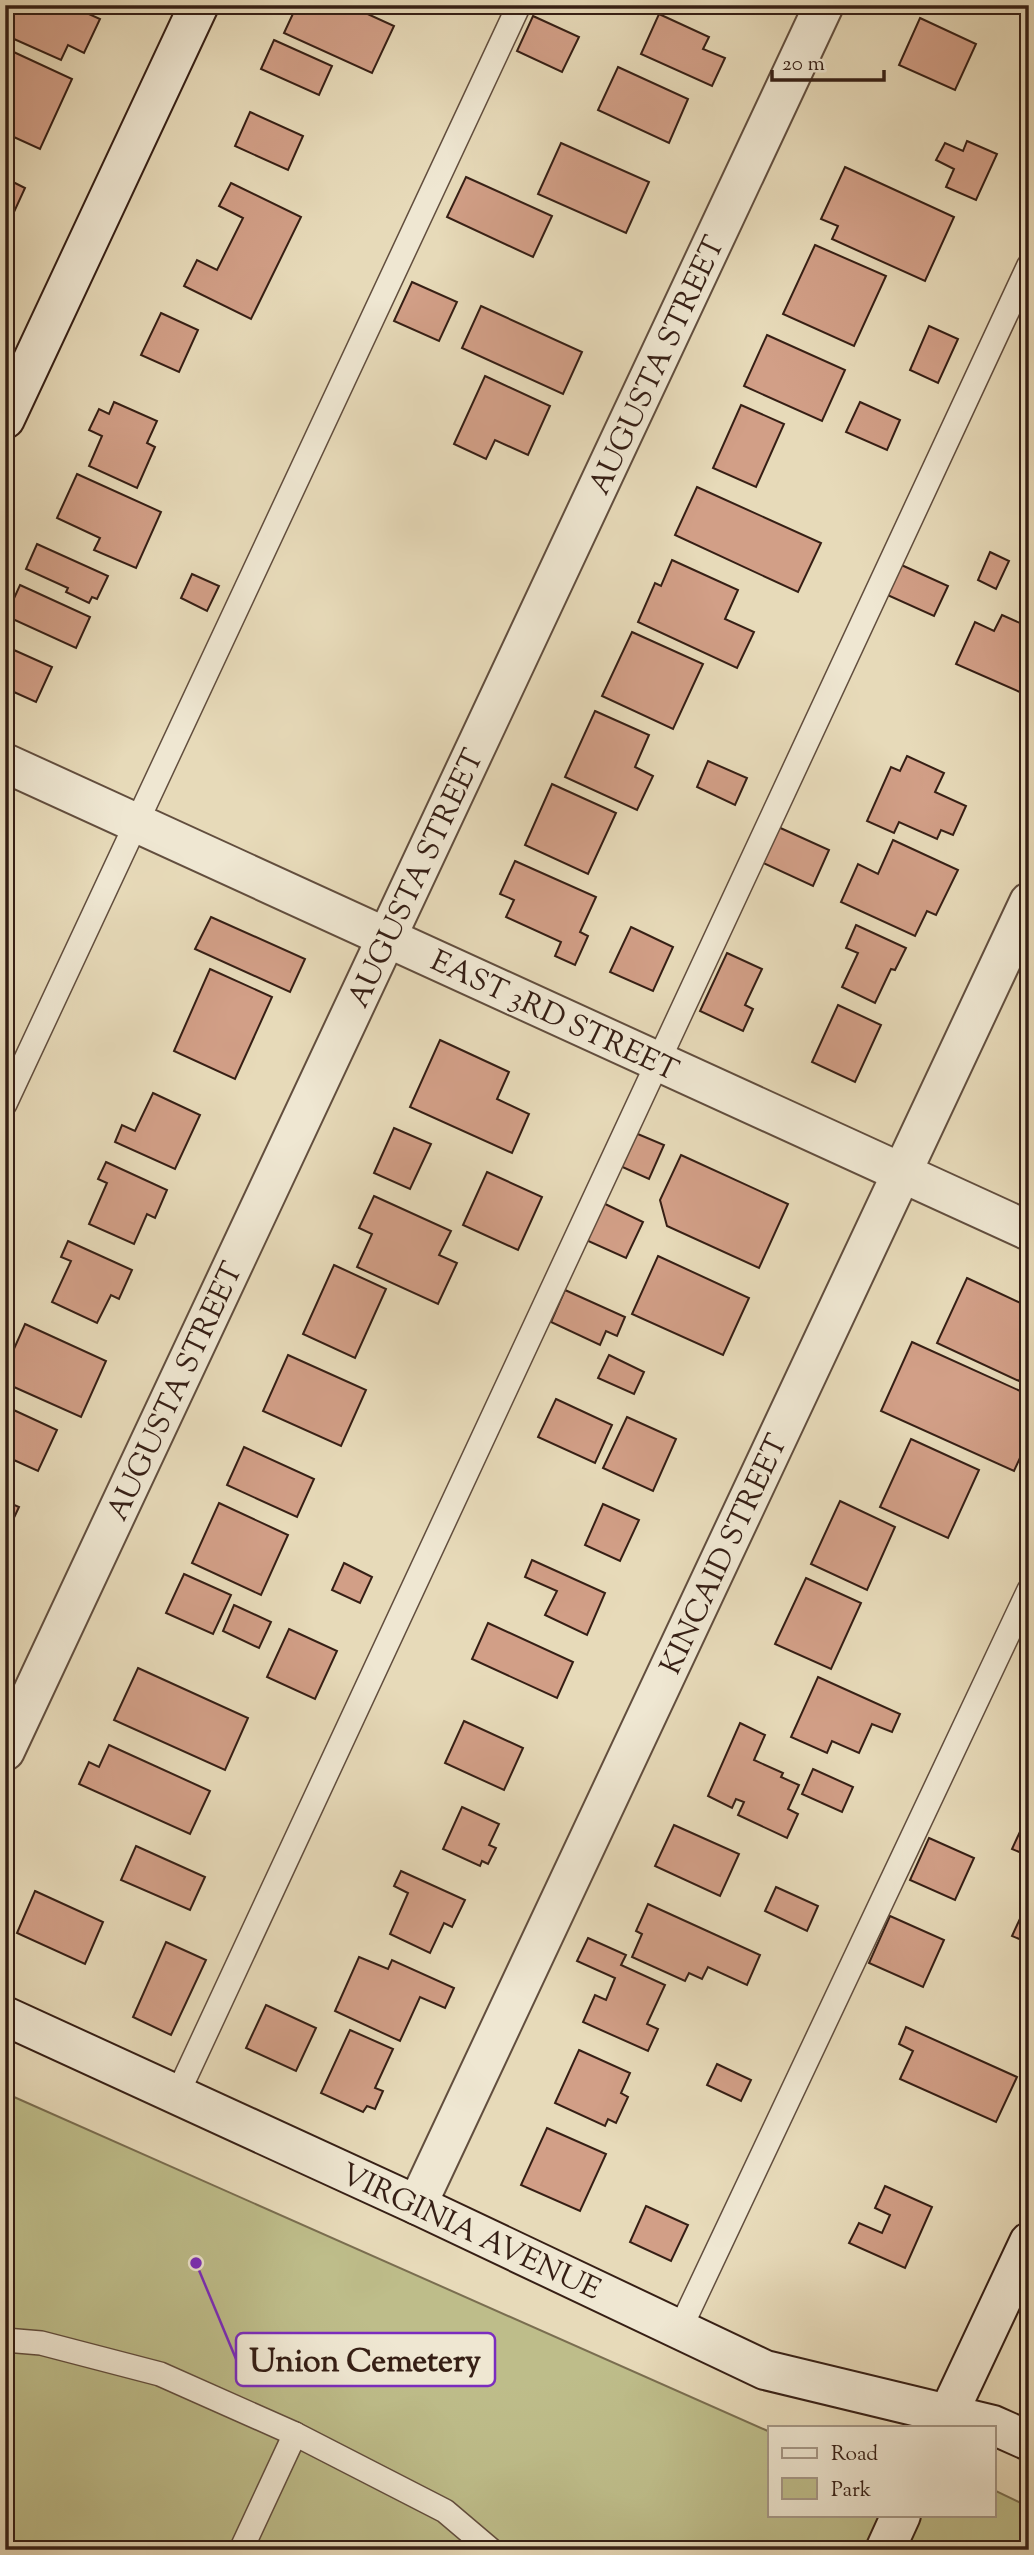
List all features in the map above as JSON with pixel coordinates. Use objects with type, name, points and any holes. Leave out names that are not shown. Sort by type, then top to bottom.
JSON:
[{"type":"street","points":[[5,419],[199,5]]},
{"type":"street","name":"AUGUSTA STREET","points":[[5,1751],[824,5]]},
{"type":"street","name":"EAST 3RD STREET","points":[[5,763],[1029,1231]]},
{"type":"street","name":"KINCAID STREET","points":[[417,2206],[1029,902]]},
{"type":"street","name":"VIRGINIA AVENUE","points":[[5,2016],[765,2370],[945,2421],[995,2426]]},
{"type":"street","points":[[945,2421],[1029,2242]]},
{"type":"street","name":"VIRGINIA AVENUE","points":[[996,2426],[1029,2441]]},
{"type":"street","points":[[885,2550],[901,2516]]},
{"type":"lane","points":[[5,1104],[519,5]]},
{"type":"lane","points":[[177,2095],[1029,265]]},
{"type":"lane","points":[[680,2329],[1029,1590]]},
{"type":"lane","points":[[5,2340],[41,2343],[160,2374],[295,2434],[445,2511],[491,2550]]},
{"type":"lane","points":[[241,2550],[295,2434]]},
{"type":"green space","points":[[5,2093],[768,2431],[768,2516],[996,2516],[996,2491],[1029,2507],[1029,2550],[5,2550]]},
{"type":"building","points":[[8,5],[69,5],[100,19],[84,53],[68,45],[61,60],[5,35],[5,12]]},
{"type":"building","points":[[297,5],[348,5],[394,26],[372,73],[284,33]]},
{"type":"building","points":[[659,14],[709,37],[703,49],[725,58],[712,86],[641,54]]},
{"type":"building","points":[[533,16],[579,37],[562,72],[517,51]]},
{"type":"building","points":[[920,18],[976,44],[955,90],[899,65]]},
{"type":"building","points":[[274,40],[332,66],[319,95],[261,69]]},
{"type":"building","points":[[5,48],[72,79],[40,149],[5,133]]},
{"type":"building","points":[[618,67],[688,99],[669,143],[598,110]]},
{"type":"building","points":[[250,112],[303,136],[288,170],[235,146]]},
{"type":"building","points":[[967,141],[997,154],[976,200],[946,187],[954,169],[936,160],[945,143],[963,151]]},
{"type":"building","points":[[561,143],[649,182],[626,233],[538,194]]},
{"type":"building","points":[[845,167],[954,217],[925,281],[832,239],[838,226],[821,219]]},
{"type":"building","points":[[466,177],[552,216],[533,257],[447,217]]},
{"type":"building","points":[[5,178],[25,188],[9,223],[5,221]]},
{"type":"building","points":[[231,183],[301,217],[251,319],[184,286],[197,260],[217,270],[243,218],[219,206]]},
{"type":"building","points":[[815,245],[886,276],[854,346],[783,314]]},
{"type":"building","points":[[412,282],[457,302],[439,341],[394,321]]},
{"type":"building","points":[[481,306],[582,352],[563,394],[462,348]]},
{"type":"building","points":[[161,313],[198,330],[179,372],[141,355]]},
{"type":"building","points":[[929,326],[958,339],[938,383],[910,370]]},
{"type":"building","points":[[767,335],[845,370],[822,421],[744,386]]},
{"type":"building","points":[[485,376],[550,406],[528,455],[495,440],[486,459],[454,444]]},
{"type":"building","points":[[114,402],[157,421],[147,443],[155,447],[137,488],[89,466],[102,436],[89,430],[99,409],[109,414]]},
{"type":"building","points":[[860,402],[900,420],[887,450],[846,432]]},
{"type":"building","points":[[741,405],[784,424],[756,487],[713,468]]},
{"type":"building","points":[[77,474],[161,512],[136,568],[94,550],[100,538],[57,518]]},
{"type":"building","points":[[697,487],[821,543],[798,592],[675,535]]},
{"type":"building","points":[[37,544],[108,576],[97,599],[92,597],[89,603],[66,592],[68,588],[26,569]]},
{"type":"building","points":[[990,552],[1009,561],[996,589],[978,580]]},
{"type":"building","points":[[672,560],[738,590],[725,619],[754,632],[737,668],[638,622],[655,583],[661,586]]},
{"type":"building","points":[[897,563],[948,586],[934,616],[883,593]]},
{"type":"building","points":[[192,574],[219,586],[207,611],[181,598]]},
{"type":"building","points":[[20,585],[90,617],[76,648],[6,616]]},
{"type":"building","points":[[1002,615],[1029,627],[1029,696],[956,664],[975,622],[994,631]]},
{"type":"building","points":[[632,632],[703,664],[673,729],[602,696]]},
{"type":"building","points":[[5,646],[52,667],[36,702],[5,688]]},
{"type":"building","points":[[595,711],[649,735],[635,767],[653,776],[637,810],[565,777]]},
{"type":"building","points":[[907,756],[944,773],[935,792],[966,806],[953,835],[941,830],[937,839],[899,822],[894,833],[867,821],[891,767],[900,771]]},
{"type":"building","points":[[708,761],[747,778],[735,805],[697,787]]},
{"type":"building","points":[[552,784],[616,813],[588,874],[525,845]]},
{"type":"building","points":[[776,826],[829,850],[813,886],[759,861]]},
{"type":"building","points":[[893,840],[958,870],[936,915],[927,911],[915,936],[841,902],[858,864],[878,874]]},
{"type":"building","points":[[515,861],[596,897],[580,932],[588,936],[575,965],[555,956],[561,942],[506,917],[514,900],[500,894]]},
{"type":"building","points":[[211,917],[305,959],[290,992],[195,949]]},
{"type":"building","points":[[856,925],[906,948],[895,970],[891,969],[875,1003],[842,987],[858,953],[846,948]]},
{"type":"building","points":[[631,927],[673,947],[653,991],[610,972]]},
{"type":"building","points":[[727,953],[762,969],[745,1005],[753,1009],[743,1031],[700,1011]]},
{"type":"building","points":[[210,969],[272,997],[235,1079],[174,1051]]},
{"type":"building","points":[[838,1005],[881,1025],[855,1082],[812,1062]]},
{"type":"building","points":[[440,1040],[509,1072],[497,1099],[529,1114],[512,1153],[410,1107]]},
{"type":"building","points":[[153,1093],[200,1115],[175,1169],[115,1142],[122,1125],[135,1131]]},
{"type":"building","points":[[394,1128],[431,1144],[410,1189],[374,1173]]},
{"type":"building","points":[[633,1132],[664,1145],[649,1179],[618,1165]]},
{"type":"building","points":[[681,1155],[788,1204],[759,1268],[667,1226],[660,1200]]},
{"type":"building","points":[[106,1162],[167,1190],[155,1218],[147,1214],[134,1244],[89,1224],[107,1183],[98,1179]]},
{"type":"building","points":[[487,1172],[542,1197],[518,1250],[463,1225]]},
{"type":"building","points":[[374,1196],[451,1231],[439,1255],[457,1263],[438,1304],[357,1267],[372,1234],[359,1228]]},
{"type":"building","points":[[603,1203],[643,1222],[626,1258],[586,1240]]},
{"type":"building","points":[[68,1241],[132,1270],[119,1299],[111,1295],[97,1323],[52,1302],[71,1261],[61,1257]]},
{"type":"building","points":[[658,1256],[749,1298],[723,1355],[632,1314]]},
{"type":"building","points":[[334,1265],[386,1289],[355,1358],[303,1334]]},
{"type":"building","points":[[967,1278],[1029,1307],[1029,1360],[1019,1381],[937,1343]]},
{"type":"building","points":[[565,1290],[625,1317],[617,1336],[606,1331],[600,1345],[551,1322]]},
{"type":"building","points":[[25,1324],[106,1361],[81,1417],[5,1383],[5,1369]]},
{"type":"building","points":[[912,1342],[1029,1395],[1029,1438],[1014,1471],[881,1411]]},
{"type":"building","points":[[288,1355],[366,1390],[341,1446],[263,1411]]},
{"type":"building","points":[[609,1355],[644,1372],[634,1394],[598,1378]]},
{"type":"building","points":[[556,1399],[612,1425],[595,1463],[538,1437]]},
{"type":"building","points":[[5,1406],[57,1430],[38,1471],[5,1456]]},
{"type":"building","points":[[627,1417],[676,1439],[653,1491],[603,1468]]},
{"type":"building","points":[[911,1439],[979,1470],[948,1538],[880,1507]]},
{"type":"building","points":[[244,1447],[314,1479],[297,1517],[227,1485]]},
{"type":"building","points":[[5,1501],[19,1507],[5,1537]]},
{"type":"building","points":[[840,1501],[895,1527],[867,1590],[811,1564]]},
{"type":"building","points":[[219,1503],[288,1535],[261,1595],[192,1563]]},
{"type":"building","points":[[603,1504],[639,1520],[620,1561],[585,1545]]},
{"type":"building","points":[[532,1560],[605,1593],[587,1635],[545,1615],[557,1591],[525,1577]]},
{"type":"building","points":[[344,1563],[372,1577],[360,1603],[332,1590]]},
{"type":"building","points":[[184,1574],[231,1595],[213,1634],[166,1613]]},
{"type":"building","points":[[806,1578],[861,1603],[831,1669],[775,1644]]},
{"type":"building","points":[[234,1605],[271,1622],[259,1648],[223,1631]]},
{"type":"building","points":[[488,1623],[573,1662],[557,1698],[472,1659]]},
{"type":"building","points":[[289,1629],[337,1651],[315,1699],[267,1677]]},
{"type":"building","points":[[1029,1650],[1029,1670],[1021,1667]]},
{"type":"building","points":[[138,1668],[248,1718],[225,1770],[114,1720]]},
{"type":"building","points":[[818,1677],[900,1714],[892,1732],[872,1724],[859,1753],[832,1741],[827,1753],[791,1737]]},
{"type":"building","points":[[464,1721],[523,1748],[504,1790],[445,1763]]},
{"type":"building","points":[[740,1723],[765,1735],[754,1760],[783,1773],[781,1777],[799,1785],[788,1809],[798,1814],[787,1838],[738,1815],[744,1802],[736,1799],[732,1808],[708,1796]]},
{"type":"building","points":[[109,1745],[210,1791],[190,1834],[79,1784],[89,1762],[99,1767]]},
{"type":"building","points":[[813,1769],[853,1787],[842,1812],[802,1794]]},
{"type":"building","points":[[462,1807],[499,1824],[489,1845],[496,1848],[488,1864],[482,1861],[480,1866],[443,1849]]},
{"type":"building","points":[[1029,1812],[1029,1856],[1012,1849]]},
{"type":"building","points":[[674,1825],[739,1854],[720,1896],[655,1866]]},
{"type":"building","points":[[929,1838],[974,1858],[955,1900],[910,1880]]},
{"type":"building","points":[[136,1846],[205,1877],[190,1910],[121,1880]]},
{"type":"building","points":[[401,1871],[465,1900],[452,1927],[444,1923],[430,1953],[390,1934],[408,1893],[394,1886]]},
{"type":"building","points":[[776,1887],[818,1906],[807,1931],[765,1911]]},
{"type":"building","points":[[35,1891],[103,1922],[85,1964],[17,1933]]},
{"type":"building","points":[[1029,1899],[1029,1943],[1012,1936]]},
{"type":"building","points":[[648,1904],[760,1955],[747,1985],[708,1967],[702,1979],[689,1973],[685,1981],[632,1957],[642,1934],[636,1931]]},
{"type":"building","points":[[890,1916],[944,1940],[923,1987],[869,1963]]},
{"type":"building","points":[[588,1938],[626,1955],[621,1965],[665,1985],[647,2024],[658,2029],[648,2051],[583,2022],[595,1995],[606,2000],[615,1978],[577,1961]]},
{"type":"building","points":[[166,1942],[206,1960],[171,2035],[133,2017]]},
{"type":"building","points":[[359,1957],[388,1969],[392,1960],[454,1988],[445,2008],[420,1997],[400,2041],[335,2011]]},
{"type":"building","points":[[266,2005],[316,2028],[296,2071],[246,2048]]},
{"type":"building","points":[[906,2027],[1017,2077],[996,2122],[900,2079],[913,2051],[899,2044]]},
{"type":"building","points":[[350,2030],[393,2049],[375,2088],[383,2091],[375,2109],[367,2106],[363,2112],[321,2093]]},
{"type":"building","points":[[579,2050],[630,2073],[621,2093],[628,2097],[616,2123],[608,2119],[605,2126],[555,2103]]},
{"type":"building","points":[[717,2064],[751,2080],[741,2101],[707,2085]]},
{"type":"building","points":[[547,2128],[606,2154],[580,2211],[521,2185]]},
{"type":"building","points":[[885,2186],[932,2207],[905,2268],[849,2243],[859,2223],[882,2233],[890,2215],[875,2208]]},
{"type":"building","points":[[646,2206],[688,2225],[671,2261],[630,2242]]},
{"type":"place","name":"Union Cemetery","points":[[196,2263]]}]
